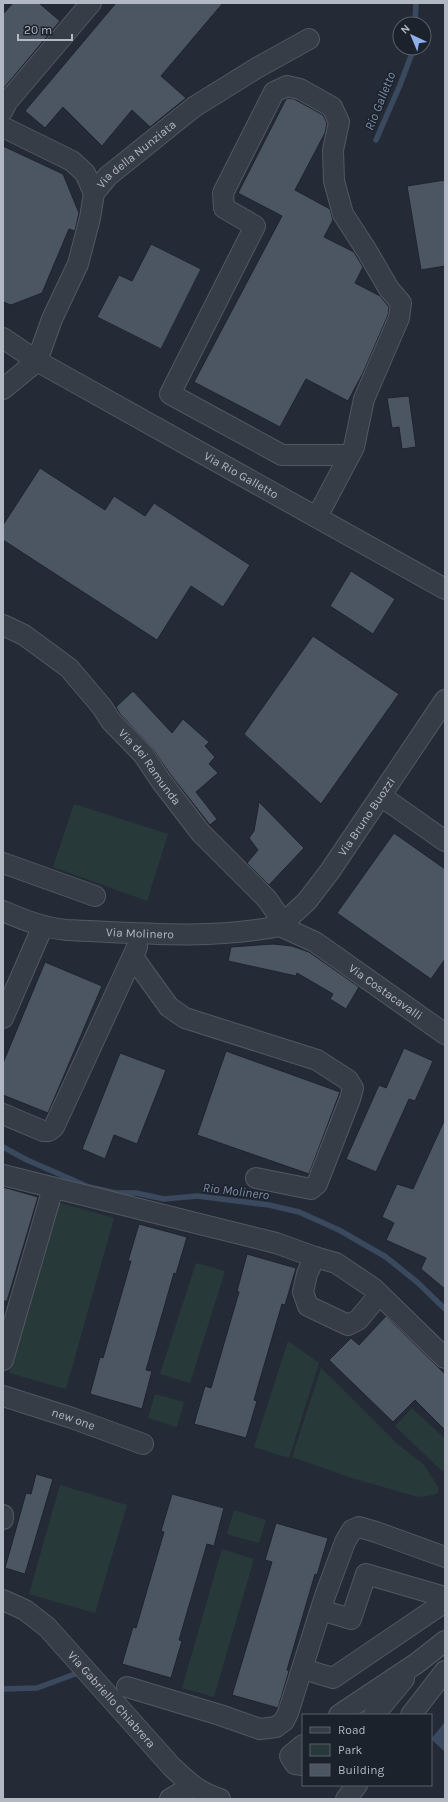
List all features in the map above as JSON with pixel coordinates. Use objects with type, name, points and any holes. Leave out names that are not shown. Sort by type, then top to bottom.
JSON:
[{"type":"street","points":[[3,110],[7,102],[91,3]]},
{"type":"street","name":"Via della Nunziata","points":[[3,389],[37,360],[52,319],[78,264],[90,218],[94,193],[108,176],[194,108],[255,69],[309,39]]},
{"type":"street","points":[[317,517],[354,447],[364,399],[400,318],[401,303],[389,289],[343,214],[334,181],[333,150],[339,122],[332,107],[300,89],[287,86],[274,92],[222,193],[224,208],[255,226],[170,394],[282,456],[349,456]]},
{"type":"street","points":[[3,128],[72,161],[85,173],[94,193]]},
{"type":"street","name":"Via Rio Galletto","points":[[3,338],[37,360],[445,589]]},
{"type":"street","name":"Via dei Ramunda","points":[[3,625],[24,635],[68,668],[102,707],[110,721],[143,754],[161,781],[201,833],[267,899],[276,912],[280,926]]},
{"type":"street","name":"Via Bruno Buozzi","points":[[280,926],[307,901],[330,871],[445,700]]},
{"type":"street","points":[[381,796],[445,842]]},
{"type":"street","points":[[3,863],[95,896]]},
{"type":"street","name":"Via Molinero","points":[[3,911],[28,922],[50,929],[67,930],[142,933],[234,933],[280,926]]},
{"type":"street","points":[[3,1018],[43,926]]},
{"type":"street","name":"Via Costacavalli","points":[[280,926],[315,942],[445,1034]]},
{"type":"street","points":[[3,1114],[43,1131],[49,1131],[54,1127],[142,933]]},
{"type":"street","points":[[132,957],[170,1007],[185,1018],[317,1060],[348,1080],[353,1088],[317,1184],[311,1189],[256,1178]]},
{"type":"street","points":[[3,1175],[276,1243],[336,1263],[379,1295],[445,1358]]},
{"type":"street","points":[[3,1360],[52,1188]]},
{"type":"street","points":[[315,1257],[307,1274],[303,1292],[308,1306],[348,1325],[358,1320],[379,1295]]},
{"type":"street","name":"new one","points":[[3,1396],[72,1418],[143,1444]]},
{"type":"street","points":[[127,1687],[220,1715],[260,1729],[276,1727],[284,1721],[288,1713],[321,1610],[345,1542],[352,1530],[359,1527],[445,1557]]},
{"type":"street","points":[[321,1610],[351,1619],[366,1574],[445,1597]]},
{"type":"street","name":"Via Gabriello Chiabrera","points":[[3,1600],[25,1610],[47,1627],[172,1767],[192,1786],[204,1794],[220,1799]]},
{"type":"street","points":[[303,1669],[334,1678],[445,1602]]},
{"type":"street","points":[[340,1714],[417,1663],[445,1641]]},
{"type":"street","points":[[375,1714],[417,1663]]},
{"type":"street","points":[[412,1714],[440,1677]]},
{"type":"street","points":[[302,1747],[290,1756],[295,1764],[302,1765]]},
{"type":"street","points":[[170,1799],[192,1786]]},
{"type":"street","points":[[346,1799],[355,1786]]},
{"type":"green space","points":[[74,804],[168,834],[147,901],[53,867]]},
{"type":"green space","points":[[57,1202],[114,1218],[66,1389],[9,1373]]},
{"type":"green space","points":[[196,1263],[225,1271],[190,1383],[160,1374]]},
{"type":"green space","points":[[288,1341],[319,1363],[289,1458],[254,1447]]},
{"type":"green space","points":[[321,1368],[395,1442],[424,1465],[438,1487],[438,1492],[434,1495],[418,1497],[352,1478],[292,1457]]},
{"type":"green space","points":[[155,1394],[184,1402],[177,1427],[148,1418]]},
{"type":"green space","points":[[412,1408],[445,1439],[445,1468],[442,1471],[395,1426]]},
{"type":"green space","points":[[60,1485],[127,1505],[95,1613],[29,1594]]},
{"type":"green space","points":[[234,1510],[266,1520],[259,1543],[227,1534]]},
{"type":"green space","points":[[222,1549],[254,1559],[214,1697],[182,1688]]},
{"type":"water","points":[[445,1722],[445,1752],[432,1740],[432,1738]]},
{"type":"building","points":[[13,3],[39,3],[60,21],[3,89],[3,14]]},
{"type":"building","points":[[116,3],[223,3],[161,76],[186,98],[150,127],[132,110],[102,146],[63,107],[45,128],[25,111]]},
{"type":"building","points":[[286,99],[294,99],[323,115],[327,123],[325,133],[295,190],[330,209],[333,220],[324,237],[354,252],[363,267],[355,283],[380,296],[389,307],[388,315],[363,373],[348,401],[306,379],[280,427],[194,382],[282,216],[238,193]]},
{"type":"building","points":[[3,146],[63,174],[79,213],[75,231],[69,229],[42,293],[11,305],[3,302]]},
{"type":"building","points":[[445,180],[445,266],[421,270],[407,186]]},
{"type":"building","points":[[151,244],[201,269],[161,349],[97,317],[119,275],[132,281]]},
{"type":"building","points":[[409,396],[416,447],[402,449],[399,427],[392,428],[387,398]]},
{"type":"building","points":[[40,468],[105,510],[114,496],[145,516],[154,503],[250,565],[223,607],[191,586],[157,640],[3,540],[3,525]]},
{"type":"building","points":[[351,571],[395,599],[373,634],[330,606]]},
{"type":"building","points":[[313,636],[399,694],[321,804],[244,734]]},
{"type":"building","points":[[133,691],[172,733],[183,719],[209,742],[205,746],[215,757],[209,764],[218,773],[196,792],[217,819],[210,825],[170,774],[152,748],[120,714],[116,707]]},
{"type":"building","points":[[259,802],[304,848],[269,885],[247,863],[258,850],[249,838],[254,831]]},
{"type":"building","points":[[394,833],[445,869],[445,959],[431,979],[337,913]]},
{"type":"building","points":[[273,944],[292,946],[309,952],[359,987],[346,1009],[330,999],[333,994],[297,973],[296,976],[228,961],[231,947]]},
{"type":"building","points":[[45,962],[102,986],[48,1113],[3,1095],[3,1063]]},
{"type":"building","points":[[404,1048],[433,1061],[415,1101],[409,1099],[376,1172],[346,1159],[379,1085],[386,1088]]},
{"type":"building","points":[[226,1051],[340,1092],[309,1174],[197,1135]]},
{"type":"building","points":[[120,1053],[166,1070],[137,1144],[114,1135],[105,1159],[82,1149]]},
{"type":"building","points":[[445,1119],[445,1289],[421,1269],[426,1258],[386,1240],[394,1223],[382,1217],[397,1184],[413,1189]]},
{"type":"building","points":[[3,1187],[38,1197],[7,1301],[3,1301]]},
{"type":"building","points":[[139,1224],[187,1237],[176,1274],[174,1273],[146,1370],[152,1371],[142,1409],[90,1394],[100,1357],[103,1358],[131,1261],[128,1261]]},
{"type":"building","points":[[247,1254],[296,1268],[285,1305],[282,1304],[254,1400],[257,1401],[246,1438],[194,1424],[205,1386],[211,1388],[239,1292],[237,1291]]},
{"type":"building","points":[[386,1316],[445,1374],[445,1430],[415,1400],[393,1422],[329,1360],[351,1338],[359,1345]]},
{"type":"building","points":[[36,1474],[53,1479],[25,1574],[5,1568],[26,1493],[31,1494]]},
{"type":"building","points":[[172,1494],[224,1508],[214,1546],[207,1544],[179,1640],[182,1641],[171,1678],[122,1664],[133,1627],[136,1628],[164,1532],[161,1531]]},
{"type":"building","points":[[276,1523],[328,1538],[317,1575],[315,1574],[287,1670],[289,1671],[278,1708],[232,1695],[272,1562],[265,1560]]},
{"type":"waterway","name":"Rio Galletto","points":[[415,16],[416,3]]},
{"type":"waterway","name":"Rio Galletto","points":[[376,140],[411,56]]},
{"type":"waterway","name":"Rio Molinero","points":[[3,1147],[27,1160],[89,1187],[116,1193],[136,1193],[164,1199],[197,1196],[269,1205],[299,1212],[339,1230],[386,1257],[417,1282],[445,1309]]},
{"type":"waterway","points":[[3,1689],[37,1688],[75,1674]]}]
